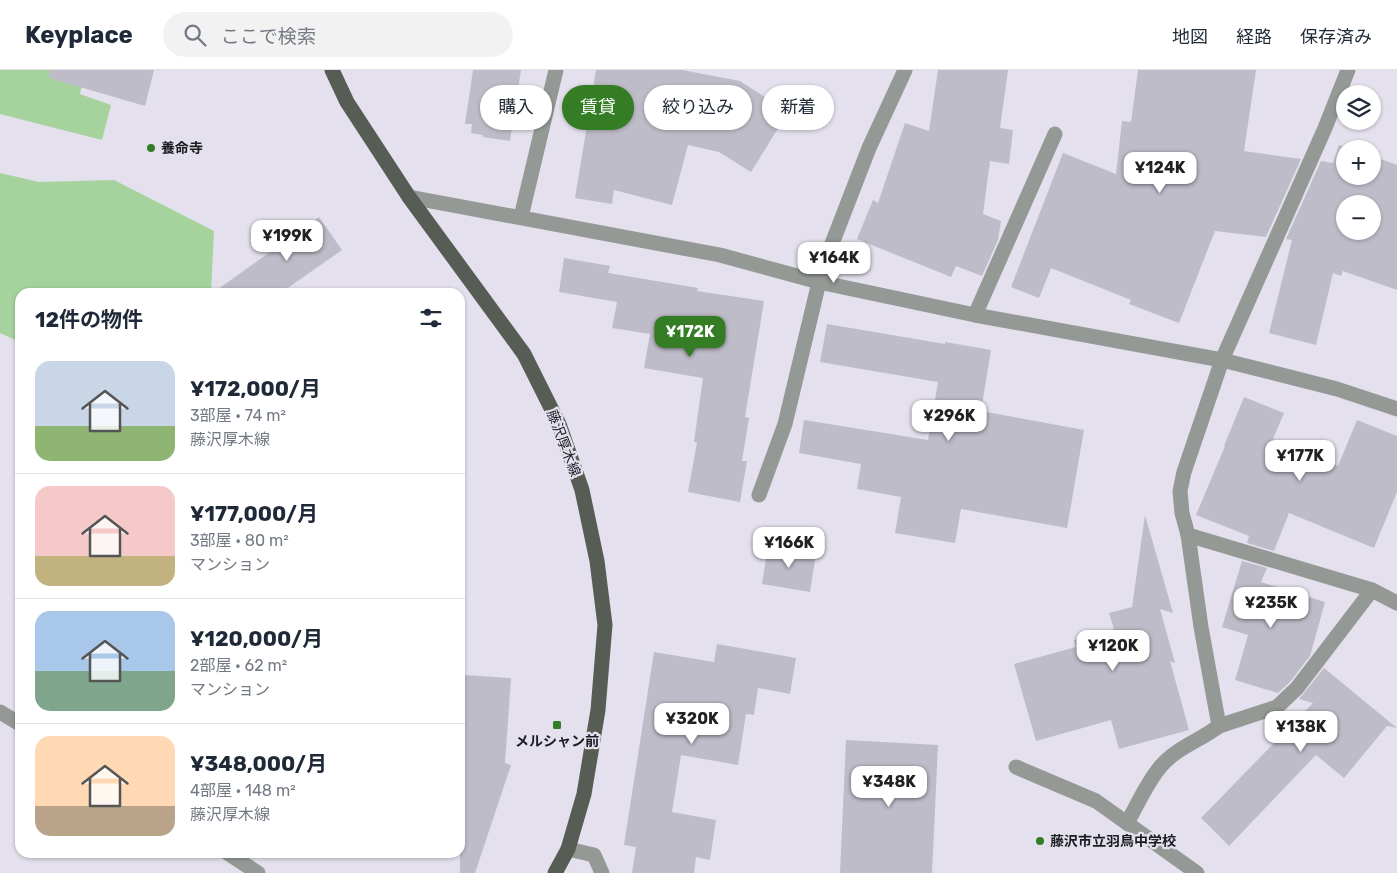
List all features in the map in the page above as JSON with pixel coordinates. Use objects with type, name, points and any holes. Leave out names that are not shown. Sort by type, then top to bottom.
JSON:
[{"type":"main road","name":"藤沢厚木線","points":[[332,70],[347,102],[409,197],[524,354],[559,424],[582,490],[597,561],[605,625],[598,710],[584,794],[568,848],[555,873]]},
{"type":"street","points":[[521,217],[556,70]]},
{"type":"street","points":[[759,496],[785,424],[819,282],[828,254],[869,148],[905,70]]},
{"type":"street","points":[[1220,726],[1201,627],[1180,491],[1184,472],[1222,360],[1325,128],[1348,70]]},
{"type":"street","points":[[975,315],[1055,134]]},
{"type":"street","points":[[409,197],[720,255],[819,282],[975,315],[1222,360],[1337,389],[1397,409]]},
{"type":"street","points":[[1188,535],[1372,590],[1397,603]]},
{"type":"street","points":[[1127,823],[1146,788],[1161,766],[1175,754],[1220,726],[1278,707],[1296,688],[1372,590]]},
{"type":"street","points":[[0,712],[15,721]]},
{"type":"street","points":[[1016,767],[1096,801],[1197,873]]},
{"type":"street","points":[[568,848],[594,855],[602,873]]},
{"type":"street","points":[[235,858],[258,873]]},
{"type":"green space","points":[[0,70],[85,70],[80,94],[111,105],[102,140],[0,114]]},
{"type":"green space","points":[[0,173],[39,182],[114,180],[214,231],[211,288],[15,288],[15,340],[0,333]]},
{"type":"building","points":[[50,70],[154,70],[145,106],[49,78]]},
{"type":"building","points":[[473,70],[521,70],[519,85],[480,85],[480,130],[512,130],[510,141],[483,137],[483,135],[471,133],[472,124],[465,124]]},
{"type":"building","points":[[596,70],[682,70],[740,81],[746,85],[644,85],[644,130],[752,130],[752,89],[762,95],[762,130],[777,130],[751,172],[719,152],[688,145],[672,205],[614,190],[612,204],[575,198],[586,130],[634,130],[634,85],[594,85]]},
{"type":"building","points":[[938,70],[1008,70],[1000,128],[1013,130],[1009,164],[990,161],[983,214],[1001,221],[998,240],[982,276],[956,266],[951,277],[857,239],[873,200],[878,203],[905,123],[929,131]]},
{"type":"building","points":[[1138,70],[1256,70],[1244,151],[1301,159],[1266,237],[1215,231],[1179,323],[1129,304],[1131,300],[1051,268],[1039,298],[1011,287],[1063,153],[1116,174],[1122,121],[1131,122]]},
{"type":"building","points":[[1336,154],[1336,185],[1381,185],[1381,159],[1397,165],[1397,290],[1343,271],[1341,276],[1333,273],[1316,345],[1269,333],[1292,240],[1286,239],[1321,161],[1333,163]]},
{"type":"building","points":[[319,217],[342,250],[288,288],[220,288]]},
{"type":"building","points":[[564,258],[610,266],[608,273],[698,288],[697,291],[764,301],[745,417],[749,418],[742,461],[747,461],[740,502],[688,492],[697,442],[694,442],[703,378],[644,368],[650,334],[612,328],[617,302],[559,292]]},
{"type":"building","points":[[827,324],[991,350],[981,411],[1084,430],[1067,528],[961,509],[955,543],[895,533],[901,497],[857,489],[861,464],[799,453],[804,420],[928,440],[938,382],[820,362]]},
{"type":"building","points":[[1244,397],[1284,413],[1273,439],[1338,466],[1357,420],[1397,436],[1397,492],[1374,548],[1289,513],[1274,551],[1247,543],[1249,536],[1196,515]]},
{"type":"building","points":[[1145,515],[1173,613],[1160,609],[1175,663],[1170,661],[1189,730],[1119,749],[1111,720],[1036,741],[1014,664],[1076,647],[1074,640],[1114,629],[1109,613],[1132,607]]},
{"type":"building","points":[[768,546],[816,554],[810,592],[762,584]]},
{"type":"building","points":[[1242,561],[1267,568],[1261,582],[1325,602],[1310,656],[1290,682],[1278,693],[1235,680],[1248,635],[1222,627]]},
{"type":"building","points":[[717,644],[796,658],[790,694],[758,688],[754,715],[746,714],[738,765],[681,755],[672,812],[716,820],[710,860],[696,857],[694,873],[632,873],[636,847],[624,845],[654,652],[714,662]]},
{"type":"building","points":[[1324,668],[1397,728],[1387,726],[1344,778],[1316,755],[1229,846],[1201,818],[1313,703],[1299,699]]},
{"type":"building","points":[[465,675],[511,678],[505,763],[511,765],[475,873],[460,873],[460,858],[465,858]]},
{"type":"building","points":[[846,740],[938,745],[932,873],[840,873]]},
{"type":"place","name":"養命寺","points":[[151,148]]},
{"type":"place","name":"メルシャン前","points":[[557,725]]},
{"type":"place","name":"藤沢市立羽鳥中学校","points":[[1040,841]]}]
